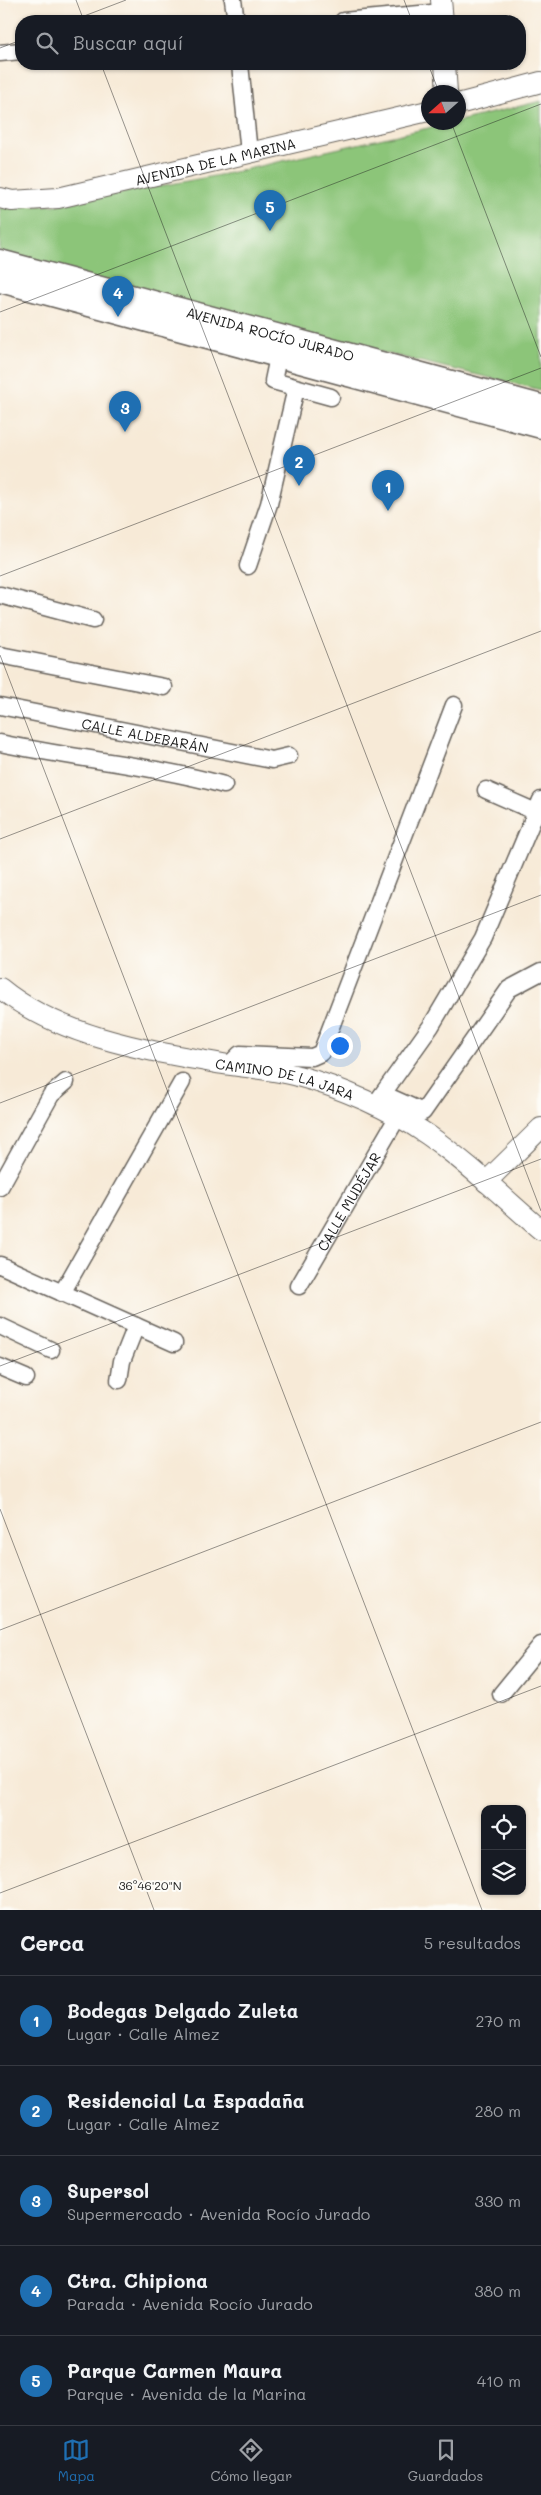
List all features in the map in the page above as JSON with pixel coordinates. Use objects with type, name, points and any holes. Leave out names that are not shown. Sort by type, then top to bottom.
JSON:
[{"type":"main road","name":"AVENIDA ROCÍO JURADO","points":[[0,261],[541,406]]},
{"type":"main road","name":"AVENIDA ROCÍO JURADO","points":[[0,281],[541,427]]},
{"type":"street","points":[[233,0],[235,15]]},
{"type":"street","points":[[402,15],[442,11]]},
{"type":"street","points":[[0,54],[15,53]]},
{"type":"street","points":[[241,70],[249,153]]},
{"type":"street","points":[[445,70],[446,85]]},
{"type":"street","points":[[466,102],[541,82]]},
{"type":"street","name":"AVENIDA DE LA MARINA","points":[[0,198],[12,202],[58,198],[421,113]]},
{"type":"street","name":"AVENIDA ROCÍO JURADO","points":[[278,357],[273,381],[331,397]]},
{"type":"street","points":[[248,566],[268,504],[296,388]]},
{"type":"street","points":[[0,595],[93,620]]},
{"type":"street","points":[[0,655],[164,687]]},
{"type":"street","points":[[229,1065],[240,1054],[312,1057],[320,1053],[454,705]]},
{"type":"street","name":"CALLE ALDEBARÁN","points":[[0,706],[272,760],[289,756]]},
{"type":"street","points":[[0,743],[44,752],[178,773],[224,785]]},
{"type":"street","points":[[486,790],[539,806],[483,938],[431,1026],[379,1100],[423,1112],[509,989],[541,972]]},
{"type":"street","name":"CAMINO DE LA JARA","points":[[0,988],[39,1014],[65,1026],[123,1043],[229,1065],[297,1075],[353,1094],[379,1100],[397,1118],[427,1135],[486,1182],[541,1230]]},
{"type":"street","points":[[0,1187],[51,1095],[66,1082]]},
{"type":"street","points":[[62,1293],[182,1082]]},
{"type":"street","name":"CALLE MUDÉJAR","points":[[299,1286],[397,1118]]},
{"type":"street","points":[[486,1182],[541,1128]]},
{"type":"street","points":[[0,1265],[174,1343]]},
{"type":"street","points":[[0,1326],[51,1350]]},
{"type":"street","points":[[120,1380],[122,1361],[136,1326]]},
{"type":"street","points":[[0,1367],[26,1378]]},
{"type":"street","points":[[501,1694],[541,1645]]},
{"type":"green space","points":[[541,101],[541,390],[207,311],[0,253],[0,208],[56,205],[225,174],[421,130],[466,130],[466,119]]},
{"type":"place","name":"Parque Carmen Maura","points":[[270,231]]},
{"type":"place","name":"Ctra. Chipiona","points":[[118,317]]},
{"type":"place","name":"Supersol","points":[[125,432]]},
{"type":"place","name":"Residencial La Espadaña","points":[[299,486]]},
{"type":"place","name":"Bodegas Delgado Zuleta","points":[[388,511]]}]
